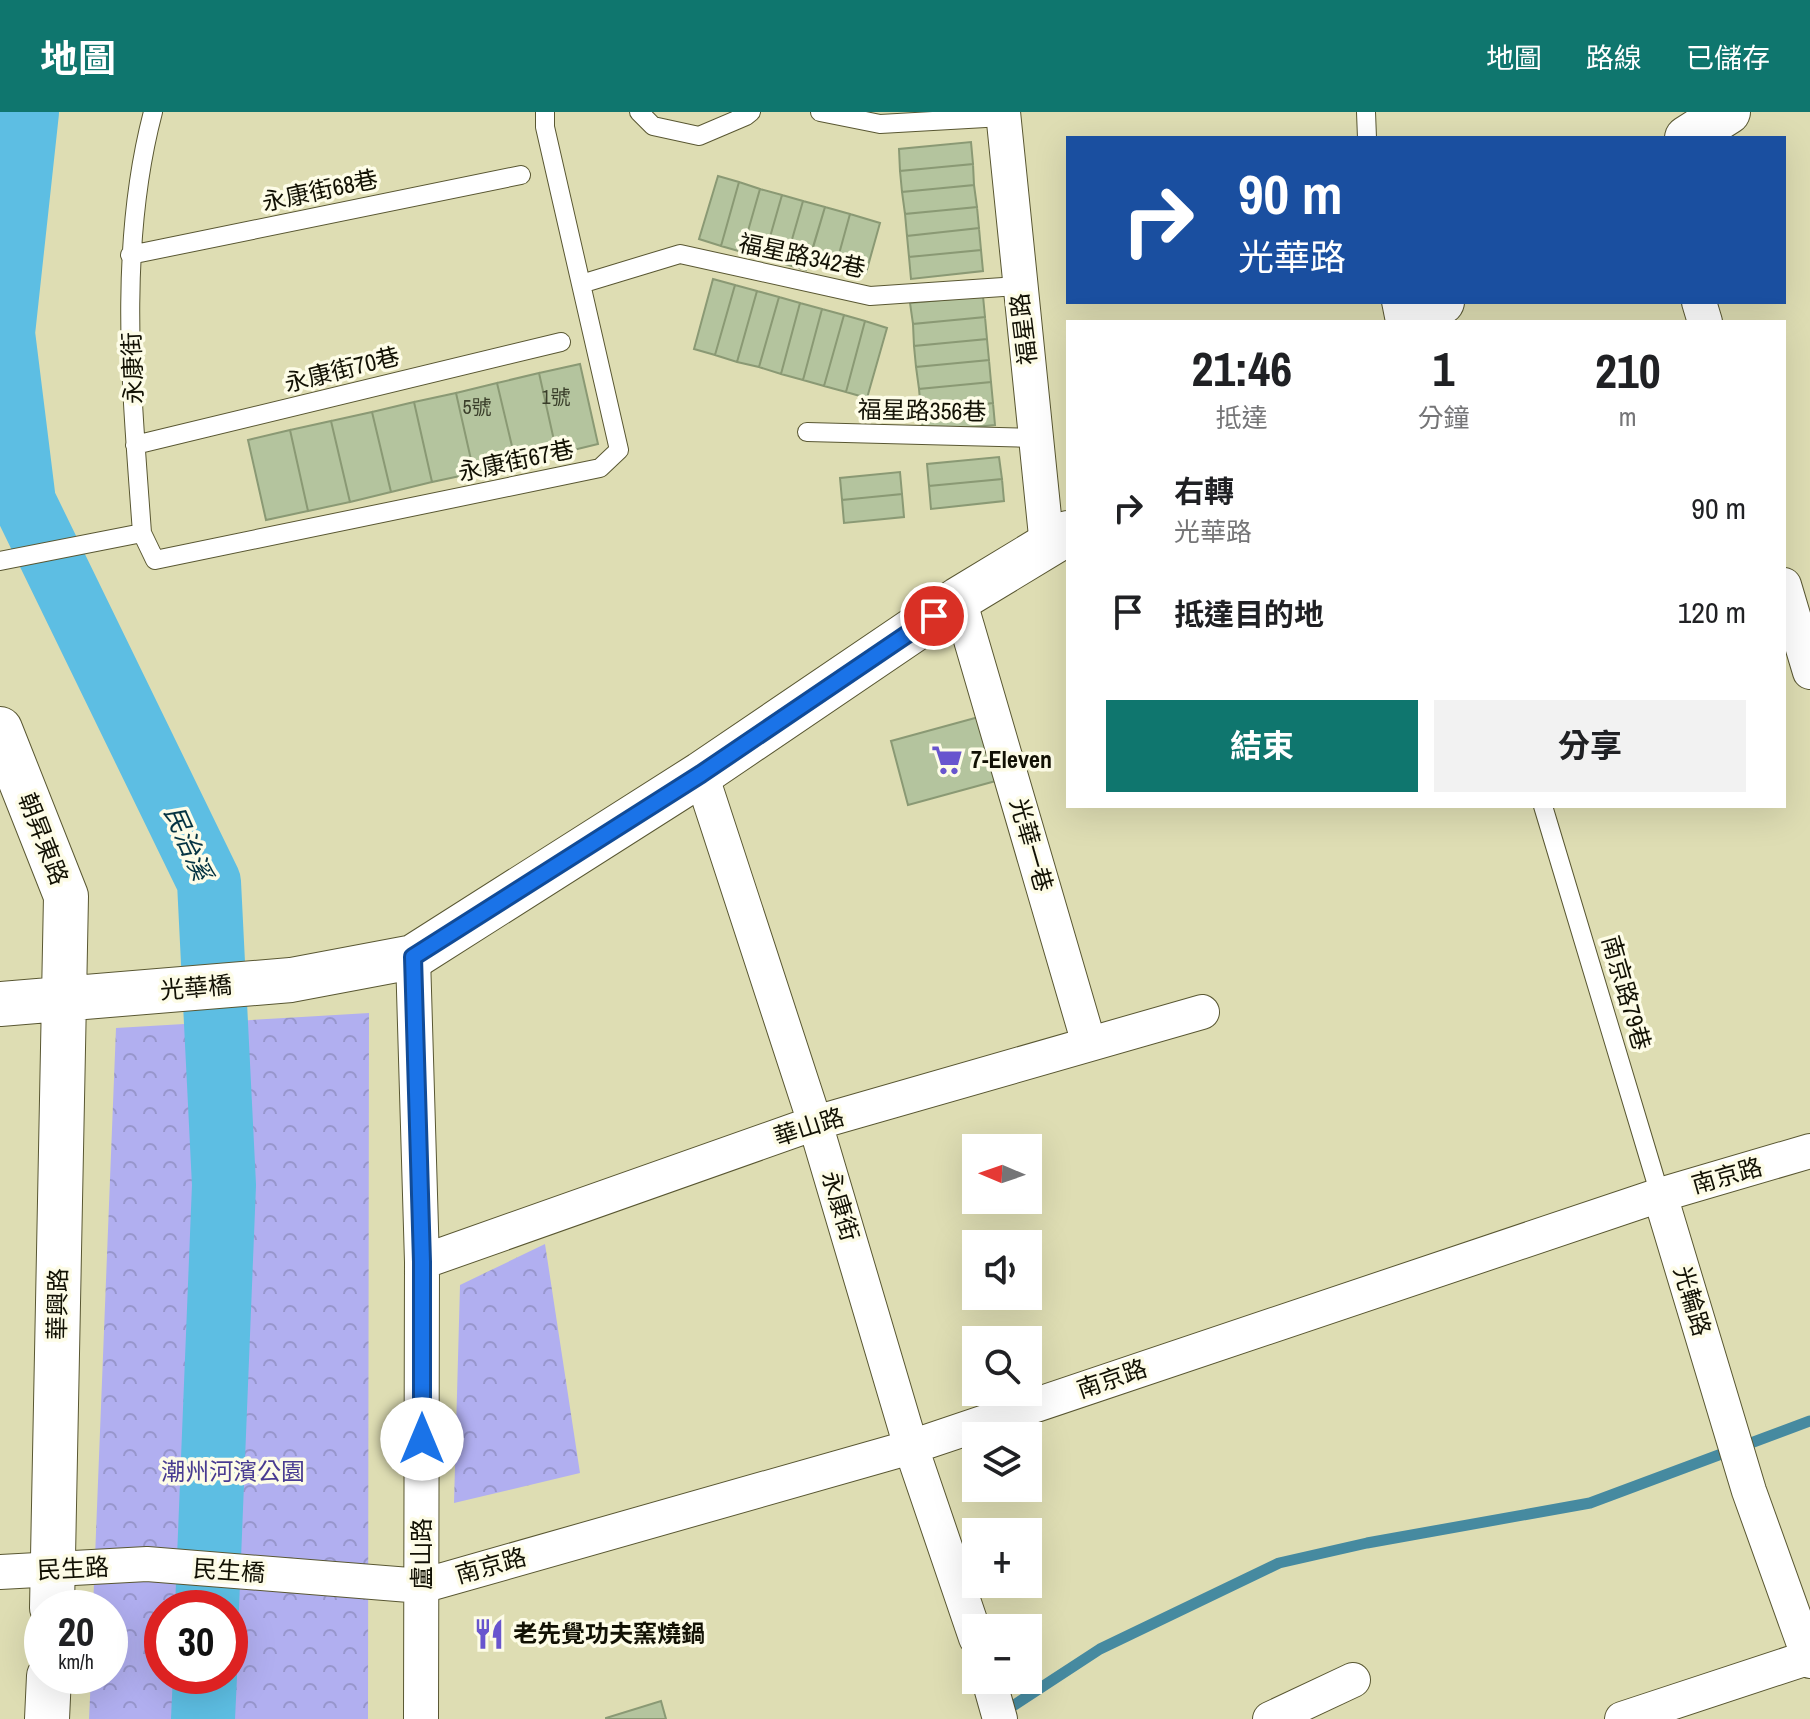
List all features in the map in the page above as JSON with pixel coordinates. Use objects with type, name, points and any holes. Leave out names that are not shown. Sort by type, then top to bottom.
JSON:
[{"type":"street","points":[[1690,136],[1728,112]]},
{"type":"street","name":"福星路","points":[[1003,114],[1018,286],[1036,438],[1057,540]]},
{"type":"street","points":[[1415,320],[1439,304]]},
{"type":"street","points":[[413,957],[701,774],[959,599],[1057,540]]},
{"type":"street","points":[[1786,593],[1802,659]]},
{"type":"street","name":"光華一巷","points":[[959,599],[1089,1044]]},
{"type":"street","name":"朝昇東路","points":[[0,729],[66,896],[82,998]]},
{"type":"street","name":"永康街","points":[[701,774],[815,1123],[911,1447],[968,1614]]},
{"type":"street","name":"光華橋","points":[[0,1004],[291,980],[413,957]]},
{"type":"street","name":"盧山路","points":[[413,957],[422,1262],[421,1719]]},
{"type":"street","name":"華興路","points":[[53,1589],[82,998]]},
{"type":"street","name":"華山路","points":[[422,1262],[815,1123],[1202,1012]]},
{"type":"street","name":"南京路","points":[[312,1577],[422,1586],[911,1447],[1660,1195],[1810,1151]]},
{"type":"street","name":"光輪路","points":[[1660,1195],[1749,1491],[1810,1658]]},
{"type":"street","name":"民生路","points":[[0,1572],[53,1589],[147,1564]]},
{"type":"street","name":"民生橋","points":[[147,1564],[312,1577]]},
{"type":"street","points":[[1622,1719],[1810,1658]]},
{"type":"street","points":[[1270,1719],[1353,1680]]},
{"type":"street","points":[[47,1719],[48,1694]]},
{"type":"street","points":[[993,1694],[1000,1719]]},
{"type":"lane","name":"永康街","points":[[142,533],[135,445],[130,255],[140,160],[153,112]]},
{"type":"lane","name":"永康街67巷","points":[[142,533],[155,560],[600,468],[619,450],[545,127],[545,112]]},
{"type":"lane","points":[[639,112],[653,126],[699,136],[751,112]]},
{"type":"lane","points":[[820,112],[880,124],[1003,114]]},
{"type":"lane","points":[[1366,112],[1367,136]]},
{"type":"lane","name":"永康街68巷","points":[[130,255],[521,175]]},
{"type":"lane","name":"福星路342巷","points":[[581,284],[680,254],[870,296],[1018,286]]},
{"type":"lane","name":"永康街70巷","points":[[135,445],[561,342]]},
{"type":"lane","name":"福星路356巷","points":[[807,432],[1036,438]]},
{"type":"lane","points":[[0,561],[142,533]]},
{"type":"lane","name":"南京路79巷","points":[[1544,808],[1660,1195]]},
{"type":"green space","name":"潮州河濱公園","points":[[369,1013],[368,1719],[89,1719],[90,1694],[128,1694],[128,1590],[94,1590],[116,1028]]},
{"type":"green space","points":[[545,1244],[580,1473],[454,1503],[460,1285]]},
{"type":"building","points":[[971,142],[973,164],[900,171],[899,149]]},
{"type":"building","points":[[973,164],[974,185],[902,192],[900,171]]},
{"type":"building","points":[[718,176],[739,182],[721,246],[699,239]]},
{"type":"building","points":[[739,182],[760,189],[742,252],[721,246]]},
{"type":"building","points":[[974,185],[977,207],[905,214],[902,192]]},
{"type":"building","points":[[760,189],[782,195],[764,258],[742,252]]},
{"type":"building","points":[[782,195],[803,201],[785,264],[764,258]]},
{"type":"building","points":[[803,201],[825,207],[806,270],[785,264]]},
{"type":"building","points":[[825,207],[850,214],[836,265],[810,258]]},
{"type":"building","points":[[977,207],[979,228],[907,236],[905,214]]},
{"type":"building","points":[[850,214],[880,223],[866,273],[836,265]]},
{"type":"building","points":[[979,228],[981,250],[909,257],[907,236]]},
{"type":"building","points":[[981,250],[983,271],[911,279],[909,257]]},
{"type":"building","points":[[713,279],[735,285],[715,355],[694,349]]},
{"type":"building","points":[[735,285],[757,291],[737,362],[715,355]]},
{"type":"building","points":[[757,291],[779,297],[759,367],[737,362]]},
{"type":"building","points":[[983,296],[985,317],[913,324],[910,303]]},
{"type":"building","points":[[779,297],[800,303],[781,374],[759,367]]},
{"type":"building","points":[[800,303],[822,309],[803,380],[781,374]]},
{"type":"building","points":[[822,309],[844,315],[824,386],[803,380]]},
{"type":"building","points":[[844,315],[865,321],[846,392],[824,386]]},
{"type":"building","points":[[985,317],[987,339],[914,346],[913,324]]},
{"type":"building","points":[[865,321],[887,328],[867,398],[846,392]]},
{"type":"building","points":[[987,339],[989,360],[916,367],[914,346]]},
{"type":"building","points":[[989,360],[991,382],[919,389],[916,367]]},
{"type":"building","points":[[580,364],[598,444],[557,454],[539,373]]},
{"type":"building","points":[[539,373],[557,454],[516,463],[497,383]]},
{"type":"building","points":[[991,382],[993,403],[921,411],[919,389]]},
{"type":"building","points":[[497,383],[516,463],[474,473],[456,393]]},
{"type":"building","points":[[456,393],[474,473],[432,482],[414,402]]},
{"type":"building","points":[[414,402],[432,482],[391,492],[372,412]]},
{"type":"building","points":[[993,403],[995,425],[923,432],[921,411]]},
{"type":"building","points":[[372,412],[391,492],[350,502],[331,421]]},
{"type":"building","points":[[331,421],[350,502],[308,511],[290,430]]},
{"type":"building","points":[[290,430],[308,511],[266,520],[248,440]]},
{"type":"building","points":[[999,457],[1002,479],[929,486],[927,464]]},
{"type":"building","points":[[900,472],[902,494],[842,500],[840,478]]},
{"type":"building","points":[[1002,479],[1004,501],[931,509],[929,486]]},
{"type":"building","points":[[902,494],[904,517],[844,523],[842,500]]},
{"type":"building","name":"7-Eleven","points":[[986,715],[1003,779],[908,805],[891,741]]},
{"type":"building","points":[[661,1701],[666,1719],[606,1719],[606,1718]]},
{"type":"waterway","name":"民治溪","points":[[27,112],[3,333],[24,502],[209,882],[224,1185],[208,1590]]},
{"type":"waterway","points":[[1002,1713],[1100,1649],[1279,1563],[1367,1543],[1590,1503],[1810,1421]]},
{"type":"waterway","name":"民治溪","points":[[203,1719],[204,1694]]},
{"type":"place","name":"7-Eleven","points":[[947,760]]},
{"type":"place","name":"老先覺功夫窯燒鍋","points":[[489,1634]]},
{"type":"route","points":[[422,1439],[422,1262],[413,957],[701,774],[934,616]]}]
